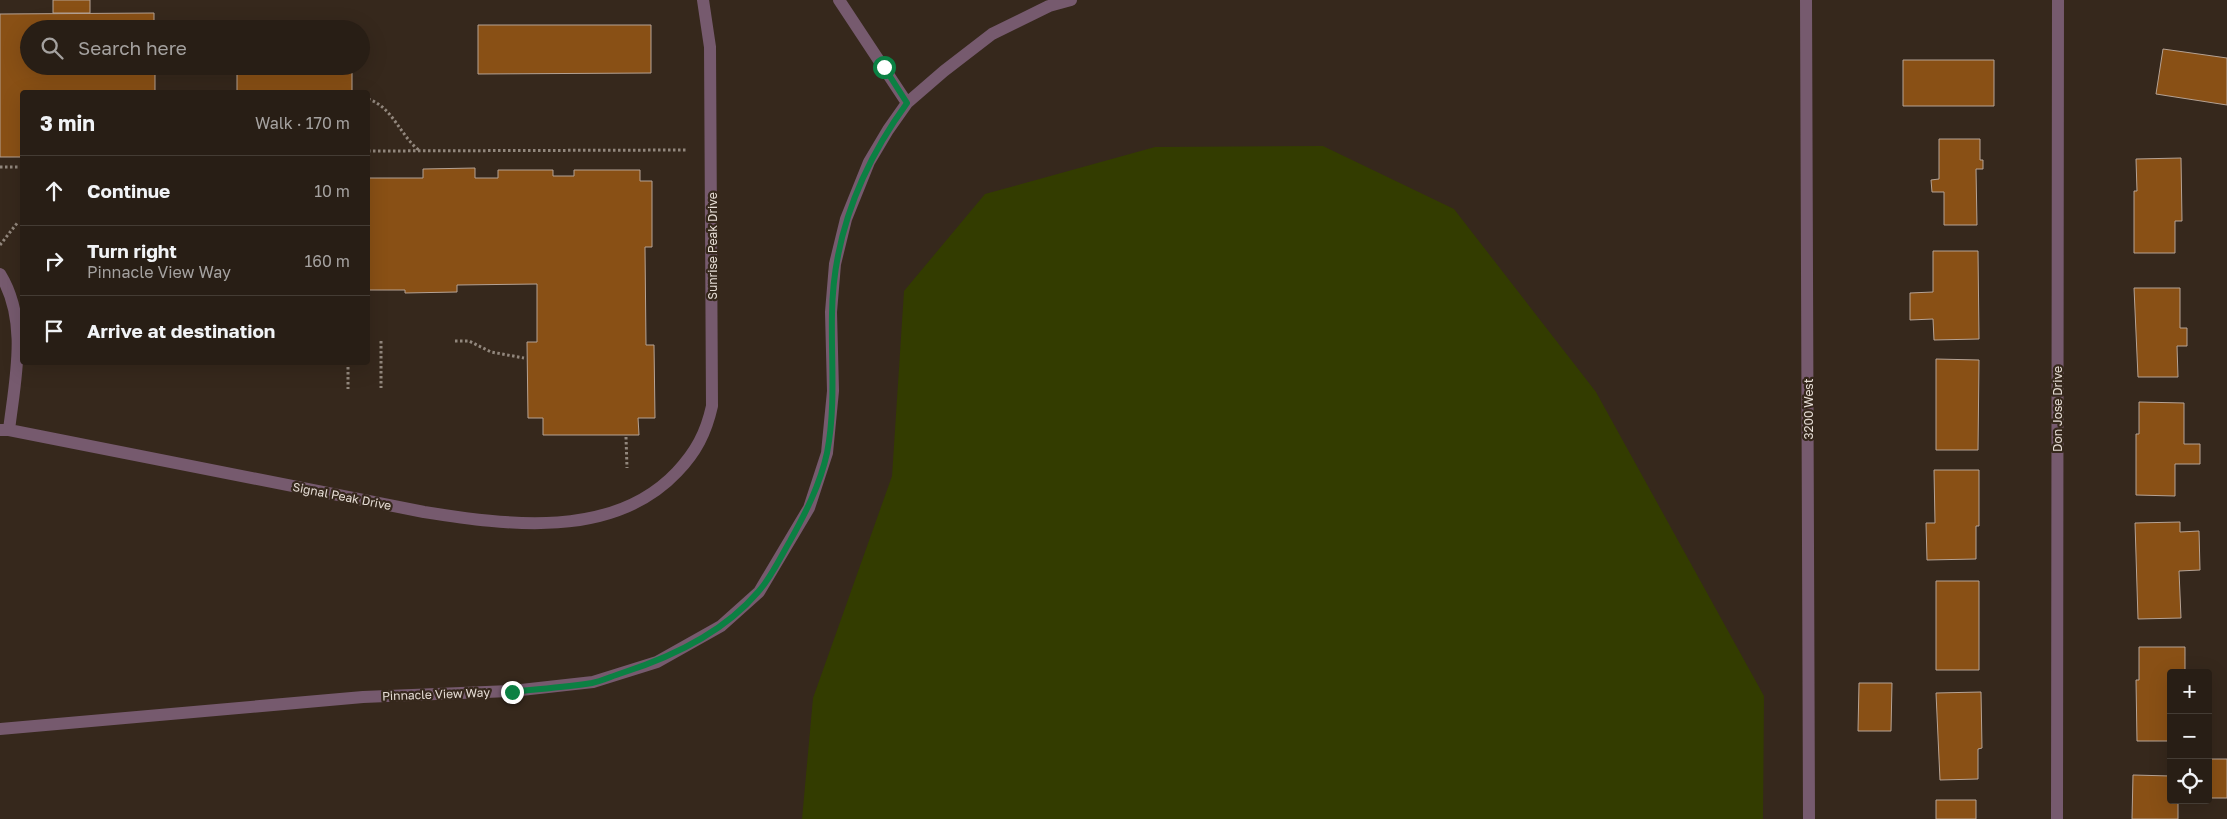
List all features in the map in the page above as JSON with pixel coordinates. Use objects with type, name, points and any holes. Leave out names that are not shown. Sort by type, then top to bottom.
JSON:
[{"type":"street","name":"Sunrise Peak Drive","points":[[670,479],[694,452],[703,438],[712,406],[710,47],[702,0]]},
{"type":"street","points":[[839,0],[907,103]]},
{"type":"street","name":"Pinnacle View Way","points":[[0,729],[363,697],[512,692],[594,682],[657,662],[721,626],[758,592],[808,508],[826,453],[833,391],[832,312],[835,264],[846,219],[869,162],[907,103],[992,34],[1048,6],[1071,0]]},
{"type":"street","name":"3200 West","points":[[1806,0],[1809,819]]},
{"type":"street","name":"Don Jose Drive","points":[[2057,819],[2058,0]]},
{"type":"street","points":[[0,274],[9,289],[17,326],[17,372],[4,430]]},
{"type":"street","name":"Signal Peak Drive","points":[[4,430],[424,512],[501,522],[554,522],[598,517],[638,501],[670,479]]},
{"type":"path","points":[[370,100],[384,108],[410,142],[421,151]]},
{"type":"path","points":[[370,152],[687,150]]},
{"type":"path","points":[[0,167],[20,167]]},
{"type":"path","points":[[0,245],[18,222]]},
{"type":"path","points":[[381,341],[381,388]]},
{"type":"path","points":[[455,341],[468,341],[491,352],[524,358]]},
{"type":"path","points":[[348,365],[348,389]]},
{"type":"path","points":[[626,437],[627,468]]},
{"type":"green space","points":[[1323,146],[1454,209],[1596,392],[1764,696],[1763,819],[802,819],[813,698],[892,476],[904,291],[985,194],[1155,147]]},
{"type":"building","points":[[53,0],[90,0],[90,13],[53,13]]},
{"type":"building","points":[[154,13],[154,20],[20,20],[20,75],[155,75],[155,90],[20,90],[20,157],[0,157],[0,14]]},
{"type":"building","points":[[478,25],[651,25],[651,73],[478,74]]},
{"type":"building","points":[[2163,49],[2227,58],[2227,105],[2156,94]]},
{"type":"building","points":[[1903,60],[1994,60],[1994,106],[1903,106]]},
{"type":"building","points":[[237,75],[352,75],[352,90],[237,90]]},
{"type":"building","points":[[1939,139],[1980,139],[1980,160],[1983,160],[1983,169],[1976,169],[1977,225],[1944,225],[1944,192],[1932,192],[1931,180],[1939,179]]},
{"type":"building","points":[[2181,158],[2182,221],[2175,221],[2175,253],[2134,253],[2134,191],[2137,191],[2136,159]]},
{"type":"building","points":[[475,168],[475,178],[498,178],[498,170],[553,170],[553,176],[574,176],[574,170],[640,170],[640,181],[652,181],[652,247],[645,247],[646,345],[654,345],[655,418],[638,418],[639,435],[543,435],[543,418],[528,418],[527,342],[537,342],[537,284],[457,285],[457,292],[405,293],[405,290],[370,290],[370,178],[423,178],[423,169]]},
{"type":"building","points":[[1933,251],[1978,251],[1979,339],[1934,340],[1933,319],[1910,320],[1910,293],[1933,292]]},
{"type":"building","points":[[2134,288],[2180,288],[2180,328],[2187,328],[2187,346],[2177,346],[2178,377],[2138,377]]},
{"type":"building","points":[[1936,359],[1979,360],[1978,450],[1936,450]]},
{"type":"building","points":[[2139,402],[2184,403],[2184,444],[2200,444],[2200,464],[2175,464],[2175,496],[2136,495],[2136,434],[2139,434]]},
{"type":"building","points":[[1934,470],[1979,470],[1979,526],[1976,526],[1976,559],[1927,560],[1926,523],[1935,523]]},
{"type":"building","points":[[2180,522],[2180,532],[2199,531],[2200,570],[2179,571],[2181,618],[2138,619],[2135,523]]},
{"type":"building","points":[[1936,581],[1979,581],[1979,670],[1936,670]]},
{"type":"building","points":[[2139,647],[2185,647],[2185,669],[2167,669],[2167,741],[2137,741],[2136,680],[2139,680]]},
{"type":"building","points":[[1859,683],[1892,683],[1891,731],[1858,731]]},
{"type":"building","points":[[1981,692],[1982,748],[1978,749],[1978,779],[1940,780],[1936,693]]},
{"type":"building","points":[[2212,759],[2227,759],[2227,798],[2212,798]]},
{"type":"building","points":[[2133,775],[2167,776],[2167,804],[2178,804],[2178,819],[2132,819]]},
{"type":"building","points":[[1936,800],[1976,800],[1976,819],[1936,819]]},
{"type":"route","points":[[512,692],[594,682],[657,662],[721,626],[758,592],[782,555],[808,508],[826,453],[833,391],[832,312],[835,264],[846,219],[869,162],[907,103],[884,67]]}]
